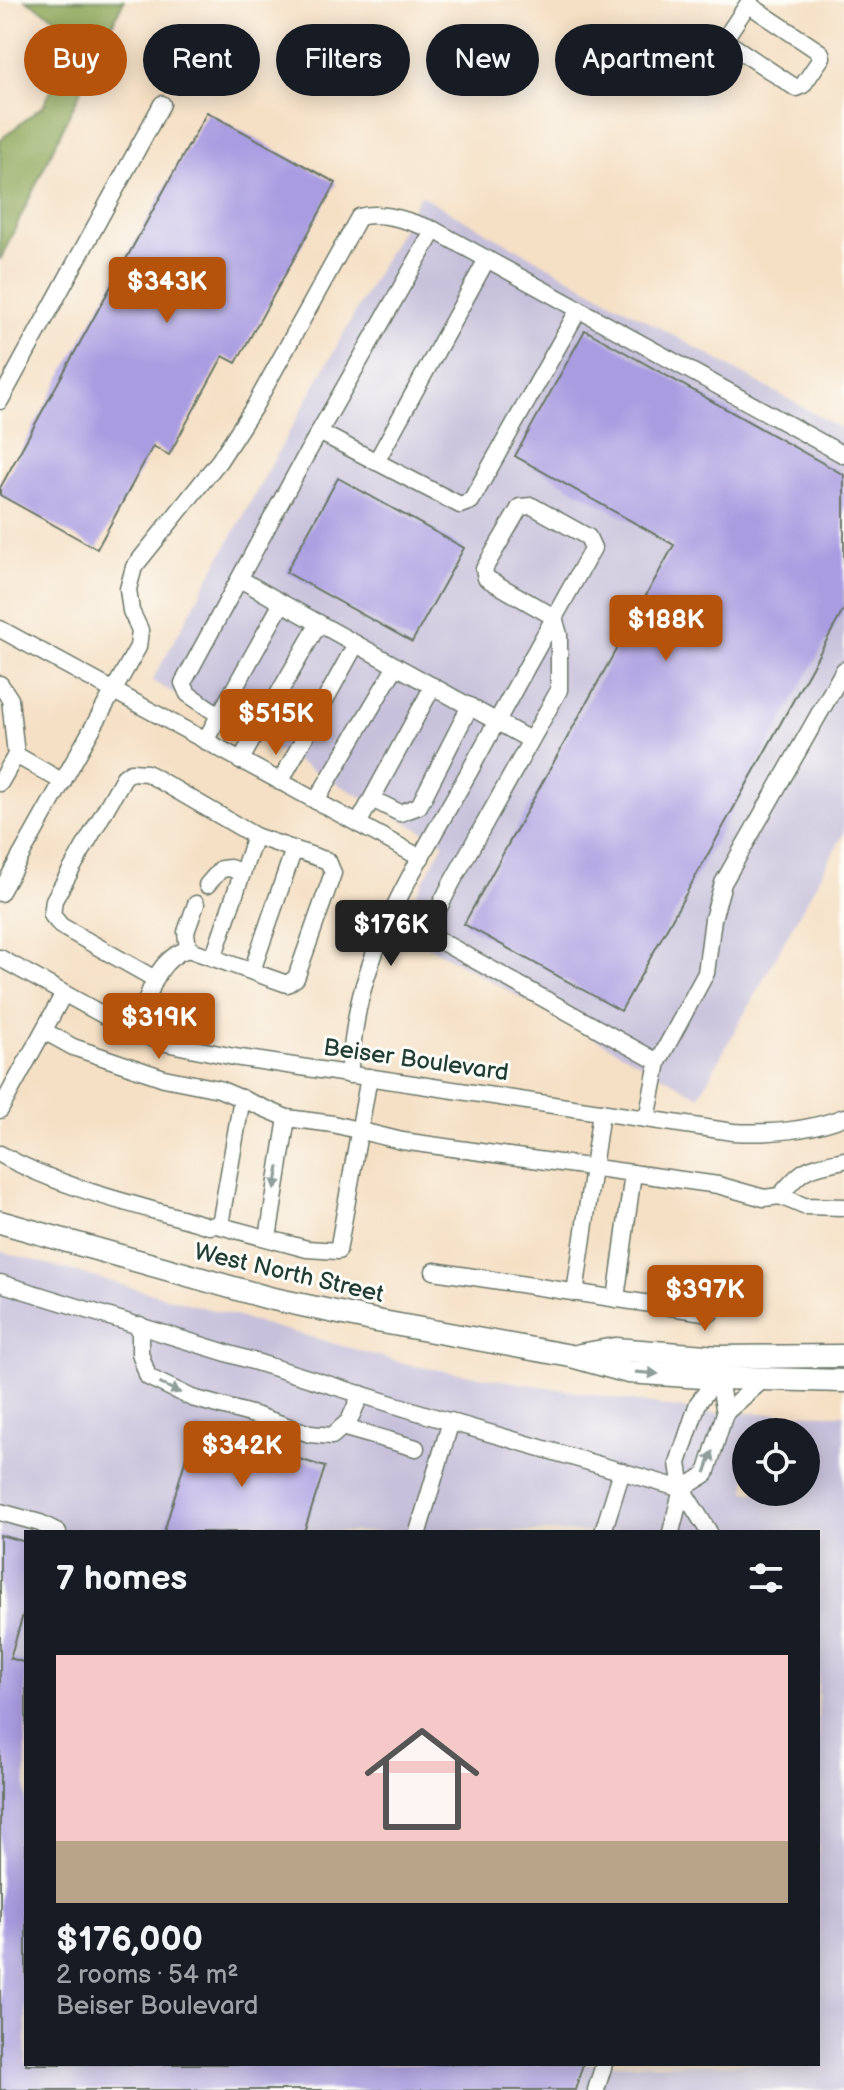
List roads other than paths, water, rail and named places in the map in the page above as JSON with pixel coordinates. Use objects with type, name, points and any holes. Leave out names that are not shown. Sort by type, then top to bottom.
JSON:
[{"type":"main road","name":"West North Street","points":[[0,1222],[269,1298],[571,1356],[628,1372],[844,1356]]},
{"type":"main road","name":"West North Street","points":[[717,1367],[764,1379],[844,1381]]},
{"type":"street","points":[[749,2],[821,53],[822,57],[803,85],[796,88],[727,42],[728,34],[749,2]]},
{"type":"street","points":[[0,401],[162,104]]},
{"type":"street","points":[[0,893],[138,647],[140,630],[129,601],[128,589],[134,567],[219,461],[254,407],[359,217],[369,214],[434,230],[844,455]]},
{"type":"street","points":[[219,715],[188,694],[183,683],[319,432],[434,230]]},
{"type":"street","points":[[376,462],[487,259]]},
{"type":"street","points":[[319,432],[460,505],[471,501],[579,309]]},
{"type":"street","points":[[349,1075],[354,1025],[361,995],[393,913],[421,858],[554,617],[593,548],[588,537],[532,506],[520,507],[484,569],[486,578],[554,617],[559,635],[559,690],[426,933]]},
{"type":"street","points":[[240,579],[530,740]]},
{"type":"street","points":[[205,741],[282,603]]},
{"type":"street","points":[[240,761],[319,623]]},
{"type":"street","points":[[0,629],[421,858]]},
{"type":"street","points":[[280,782],[356,644]]},
{"type":"street","points":[[316,801],[396,666]]},
{"type":"street","points":[[647,1119],[658,1062],[706,973],[713,919],[723,883],[844,670]]},
{"type":"street","points":[[0,684],[10,699],[16,755],[0,783]]},
{"type":"street","points":[[358,824],[433,686]]},
{"type":"street","points":[[372,799],[400,813],[419,806],[470,706]]},
{"type":"street","points":[[16,755],[63,782]]},
{"type":"street","points":[[134,1032],[163,964],[174,954],[188,949],[287,984],[296,978],[333,873],[328,861],[255,836],[147,773],[131,772],[124,777],[54,900],[52,915],[61,926],[155,979]]},
{"type":"street","points":[[213,958],[255,836]]},
{"type":"street","points":[[252,971],[294,849]]},
{"type":"street","points":[[207,885],[221,869],[230,868],[242,873]]},
{"type":"street","points":[[188,949],[186,932],[196,904]]},
{"type":"street","points":[[393,913],[658,1062]]},
{"type":"street","name":"Beiser Boulevard","points":[[0,958],[134,1032],[166,1043],[234,1057],[733,1132],[765,1134],[804,1129],[844,1117]]},
{"type":"street","points":[[0,1110],[63,995]]},
{"type":"street","points":[[44,1031],[73,1047],[164,1078],[219,1089],[287,1118],[333,1124],[402,1141],[718,1185],[764,1198],[780,1196],[804,1206],[844,1207]]},
{"type":"street","points":[[0,1154],[17,1164],[76,1187],[209,1226],[217,1225],[307,1249],[338,1251],[369,1077]]},
{"type":"street","points":[[217,1225],[221,1219],[242,1098]]},
{"type":"street","points":[[575,1293],[601,1112]]},
{"type":"street","points":[[268,1238],[287,1118]]},
{"type":"street","points":[[780,1196],[798,1174],[808,1168],[844,1160]]},
{"type":"street","points":[[616,1299],[633,1173]]},
{"type":"street","points":[[434,1271],[710,1313]]},
{"type":"street","points":[[0,1283],[682,1489],[708,1530]]},
{"type":"street","points":[[140,1325],[140,1353],[148,1377],[192,1398],[310,1434],[332,1436],[349,1421],[361,1394]]},
{"type":"street","points":[[682,1489],[706,1474],[725,1413],[717,1367]]},
{"type":"street","points":[[672,1530],[682,1489],[678,1463],[698,1403],[717,1367]]},
{"type":"street","points":[[725,1413],[764,1379]]},
{"type":"street","points":[[419,1530],[451,1421]]},
{"type":"street","points":[[342,1427],[416,1448]]},
{"type":"street","points":[[604,1530],[622,1471]]},
{"type":"street","points":[[0,1512],[54,1530]]},
{"type":"street","points":[[596,2090],[603,2066]]}]
